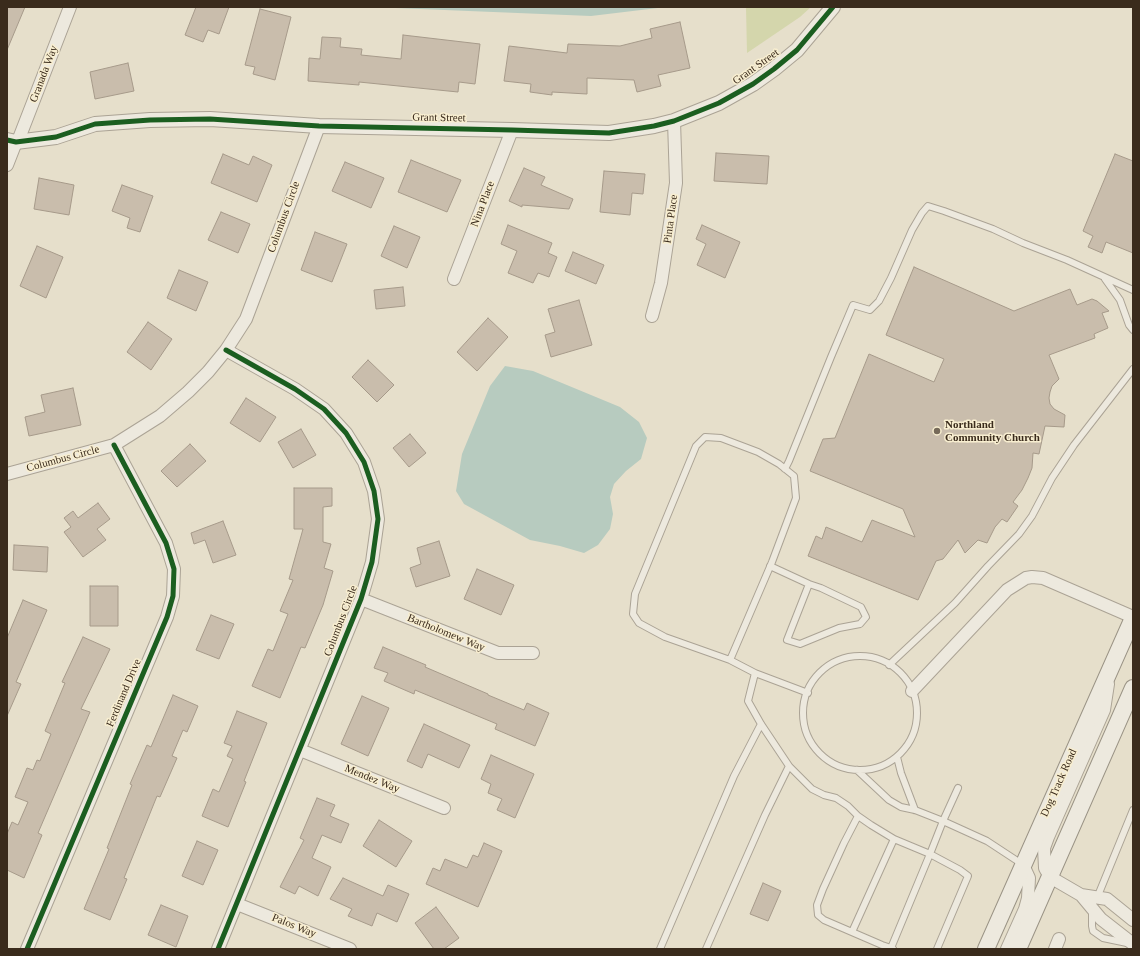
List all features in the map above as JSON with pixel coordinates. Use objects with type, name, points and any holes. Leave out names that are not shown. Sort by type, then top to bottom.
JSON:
[{"type":"main road","name":"Dog Track Road","points":[[986,949],[1133,618]]},
{"type":"main road","points":[[1018,949],[1133,688]]},
{"type":"street","name":"Granada Way","points":[[7,165],[14,141],[70,7]]},
{"type":"street","name":"Grant Street","points":[[14,141],[56,137],[95,124],[150,120],[210,120],[318,126],[609,133],[654,126],[674,121],[719,103],[753,84],[797,50],[833,7]]},
{"type":"street","name":"Pinta Place","points":[[652,316],[661,283],[676,183],[674,121]]},
{"type":"street","name":"Columbus Circle","points":[[7,474],[114,445],[160,416],[188,392],[208,372],[226,350],[246,319],[318,126]]},
{"type":"street","name":"Nina Place","points":[[454,279],[512,130]]},
{"type":"street","name":"Columbus Circle","points":[[218,949],[361,600],[372,562],[378,519],[374,491],[364,462],[346,433],[324,409],[295,389],[226,350]]},
{"type":"street","name":"Ferdinand Drive","points":[[27,949],[167,617],[173,596],[174,569],[166,543],[114,445]]},
{"type":"street","points":[[912,691],[1007,590],[1026,578],[1043,578],[1133,618]]},
{"type":"street","name":"Bartholomew Way","points":[[361,600],[498,653],[533,653]]},
{"type":"street","points":[[1111,668],[1104,710],[1044,848],[1045,868],[1050,877],[1095,903],[1101,919],[1133,944]]},
{"type":"street","name":"Mendez Way","points":[[300,750],[444,808]]},
{"type":"street","points":[[1007,949],[1025,909],[1028,898],[1029,878],[1023,865]]},
{"type":"street","points":[[1095,903],[1107,900],[1132,920],[1120,934]]},
{"type":"street","name":"Palos Way","points":[[237,904],[350,949]]},
{"type":"lane","points":[[784,469],[789,461],[853,305],[870,310],[879,301],[912,230],[928,206],[1067,260],[1133,290]]},
{"type":"lane","points":[[1104,277],[1120,300],[1133,330]]},
{"type":"lane","points":[[889,665],[955,603],[1019,534],[1032,516],[1052,478],[1074,446],[1133,369]]},
{"type":"lane","points":[[730,660],[770,566],[796,498],[794,476],[779,464],[750,450],[721,438],[705,437],[696,446],[635,594],[633,614],[638,623],[665,637],[730,660],[755,673],[808,693]]},
{"type":"lane","points":[[770,566],[860,607],[866,617],[860,624],[840,628],[800,644],[787,640],[809,584]]},
{"type":"lane","points":[[861,656],[881,660],[898,670],[910,685],[912,691],[916,704],[916,724],[909,742],[897,757],[885,765],[872,769],[857,770],[838,766],[822,756],[810,740],[804,721],[804,702],[812,684],[825,669],[842,659],[861,656]]},
{"type":"lane","points":[[755,673],[748,700],[761,724],[789,766],[812,789],[824,795],[836,798],[848,806],[871,826],[894,839],[930,854],[968,876],[937,949]]},
{"type":"lane","points":[[660,949],[734,776],[761,724]]},
{"type":"lane","points":[[897,757],[901,773],[915,810]]},
{"type":"lane","points":[[706,949],[765,815],[789,766]]},
{"type":"lane","points":[[857,770],[901,808],[915,810],[943,821],[987,842],[1023,865]]},
{"type":"lane","points":[[858,816],[844,843],[817,905],[818,915],[824,920],[892,949],[943,821],[958,788]]},
{"type":"lane","points":[[1133,810],[1095,903],[1092,926],[1093,931],[1103,938],[1133,944]]},
{"type":"lane","points":[[852,932],[894,839]]},
{"type":"green space","points":[[746,7],[811,7],[800,17],[747,53]]},
{"type":"shaded area","points":[[371,7],[666,7],[591,16]]},
{"type":"shaded area","points":[[505,366],[533,371],[620,407],[639,422],[647,438],[641,459],[626,471],[614,484],[610,497],[613,514],[610,529],[598,545],[584,553],[530,540],[464,504],[456,491],[462,454],[490,386]]},
{"type":"building","points":[[7,7],[25,7],[7,50]]},
{"type":"building","points":[[196,7],[229,7],[219,34],[208,30],[203,42],[185,35]]},
{"type":"building","points":[[260,9],[291,17],[275,80],[253,74],[255,67],[245,65]]},
{"type":"building","points":[[680,22],[690,68],[658,75],[661,86],[637,92],[634,80],[587,78],[587,94],[552,92],[552,95],[530,92],[531,84],[504,81],[509,46],[567,53],[568,44],[620,46],[652,38],[650,29]]},
{"type":"building","points":[[403,35],[480,44],[475,84],[459,82],[458,92],[359,82],[359,85],[308,81],[309,58],[320,59],[322,37],[341,38],[340,47],[362,49],[361,55],[401,59]]},
{"type":"building","points":[[128,63],[134,91],[95,99],[90,72]]},
{"type":"building","points":[[716,153],[769,156],[767,184],[714,181]]},
{"type":"building","points":[[223,154],[249,165],[253,156],[272,165],[257,202],[211,183]]},
{"type":"building","points":[[1115,154],[1133,161],[1133,253],[1106,242],[1102,253],[1088,247],[1093,236],[1083,231]]},
{"type":"building","points":[[411,160],[461,180],[447,212],[398,192]]},
{"type":"building","points":[[345,162],[384,178],[371,208],[332,191]]},
{"type":"building","points":[[524,168],[545,177],[541,185],[573,199],[569,209],[522,205],[522,207],[509,201]]},
{"type":"building","points":[[604,171],[645,174],[643,194],[632,193],[630,215],[600,212]]},
{"type":"building","points":[[39,178],[74,185],[69,215],[34,209]]},
{"type":"building","points":[[122,185],[153,196],[140,232],[127,228],[130,218],[112,211]]},
{"type":"building","points":[[221,212],[250,224],[238,253],[208,240]]},
{"type":"building","points":[[508,225],[552,243],[548,253],[557,257],[549,277],[538,273],[533,283],[508,273],[517,251],[501,244]]},
{"type":"building","points":[[702,225],[740,242],[725,278],[697,265],[706,244],[696,239]]},
{"type":"building","points":[[394,226],[420,237],[407,268],[381,256]]},
{"type":"building","points":[[315,232],[347,244],[332,282],[301,270]]},
{"type":"building","points":[[37,246],[63,257],[46,298],[20,286]]},
{"type":"building","points":[[573,252],[604,265],[596,284],[565,271]]},
{"type":"building","name":"Northland Community Church","points":[[914,267],[1014,311],[1070,289],[1077,305],[1092,299],[1097,301],[1109,311],[1102,313],[1108,328],[1094,334],[1095,338],[1049,355],[1059,379],[1052,386],[1049,398],[1050,404],[1054,409],[1065,415],[1064,427],[1045,426],[1039,454],[1033,453],[1032,468],[1028,478],[1022,490],[1013,502],[1018,506],[1007,522],[1002,519],[995,527],[987,543],[978,540],[965,553],[958,540],[943,559],[936,561],[918,600],[808,556],[816,536],[822,539],[826,527],[862,542],[872,520],[915,537],[903,509],[810,471],[823,439],[835,438],[869,354],[934,382],[944,359],[886,335]]},
{"type":"building","points":[[179,270],[208,282],[196,311],[167,298]]},
{"type":"building","points":[[403,287],[405,306],[376,309],[374,290]]},
{"type":"building","points":[[579,300],[592,345],[551,357],[545,335],[555,332],[548,309]]},
{"type":"building","points":[[488,318],[508,337],[477,371],[457,352]]},
{"type":"building","points":[[148,322],[172,339],[151,370],[127,352]]},
{"type":"building","points":[[368,360],[394,385],[377,402],[352,377]]},
{"type":"building","points":[[73,388],[81,425],[29,436],[25,417],[45,412],[41,395]]},
{"type":"building","points":[[246,398],[276,417],[260,442],[230,423]]},
{"type":"building","points":[[301,429],[316,455],[293,468],[278,442]]},
{"type":"building","points":[[410,434],[426,453],[409,467],[393,448]]},
{"type":"building","points":[[190,444],[206,461],[177,487],[161,471]]},
{"type":"building","points":[[294,488],[332,488],[332,506],[323,507],[323,542],[331,544],[324,568],[333,571],[323,605],[305,648],[301,647],[280,698],[252,686],[268,649],[273,651],[288,614],[280,611],[293,580],[289,579],[303,529],[294,529]]},
{"type":"building","points":[[98,503],[110,519],[97,529],[106,540],[83,557],[64,532],[71,527],[64,518],[73,511],[78,518]]},
{"type":"building","points":[[223,521],[236,555],[213,563],[205,540],[194,544],[191,533]]},
{"type":"building","points":[[439,541],[450,576],[416,587],[410,568],[421,564],[417,548]]},
{"type":"building","points":[[14,545],[48,547],[47,572],[13,570]]},
{"type":"building","points":[[477,569],[514,585],[501,615],[464,599]]},
{"type":"building","points":[[90,586],[118,586],[118,626],[90,626]]},
{"type":"building","points":[[23,600],[47,610],[16,682],[21,684],[7,716],[7,638]]},
{"type":"building","points":[[211,615],[234,624],[219,659],[196,650]]},
{"type":"building","points":[[83,637],[110,649],[81,709],[90,712],[38,833],[42,835],[24,878],[7,870],[7,834],[12,822],[18,825],[28,802],[15,797],[27,768],[33,770],[37,760],[40,761],[51,734],[45,731],[65,683],[62,682]]},
{"type":"building","points":[[383,647],[524,710],[527,703],[549,713],[535,746],[495,729],[497,724],[415,690],[414,694],[384,681],[388,673],[374,668]]},
{"type":"building","points":[[173,695],[198,706],[187,732],[183,730],[172,756],[177,758],[160,797],[157,796],[124,878],[127,879],[110,920],[84,909],[109,849],[107,848],[132,785],[130,784],[147,745],[151,747]]},
{"type":"building","points":[[362,696],[389,708],[368,756],[341,744]]},
{"type":"building","points":[[237,711],[267,723],[228,827],[202,816],[213,789],[219,792],[233,759],[227,756],[232,746],[224,743]]},
{"type":"building","points":[[424,724],[470,745],[459,768],[428,754],[422,768],[407,761]]},
{"type":"building","points":[[491,755],[534,774],[515,818],[497,810],[502,799],[488,793],[491,784],[481,779]]},
{"type":"building","points":[[317,798],[335,805],[330,816],[349,824],[341,843],[322,835],[312,858],[331,867],[318,896],[299,886],[295,894],[280,887],[304,840],[300,838]]},
{"type":"building","points":[[379,820],[412,841],[396,867],[363,846]]},
{"type":"building","points":[[197,841],[218,850],[203,885],[182,876]]},
{"type":"building","points":[[484,843],[502,851],[478,907],[426,884],[433,868],[440,871],[445,859],[467,868],[473,855],[478,857]]},
{"type":"building","points":[[343,878],[383,896],[388,885],[409,894],[397,922],[377,913],[372,926],[348,916],[352,909],[330,899]]},
{"type":"building","points":[[763,883],[781,891],[768,921],[750,914]]},
{"type":"building","points":[[161,905],[188,916],[176,947],[148,935]]},
{"type":"building","points":[[436,907],[459,938],[444,949],[434,949],[415,923]]},
{"type":"cycle path","points":[[7,140],[16,142],[56,137],[95,124],[150,120],[210,119],[319,126],[609,133],[654,126],[674,121],[719,103],[753,84],[797,50],[833,7]]},
{"type":"cycle path","points":[[218,949],[361,599],[372,562],[378,519],[374,491],[364,462],[346,433],[324,409],[295,389],[226,350]]},
{"type":"cycle path","points":[[27,949],[167,617],[173,596],[174,569],[166,543],[114,445]]},
{"type":"place","name":"Northland Community Church","points":[[937,431]]}]
